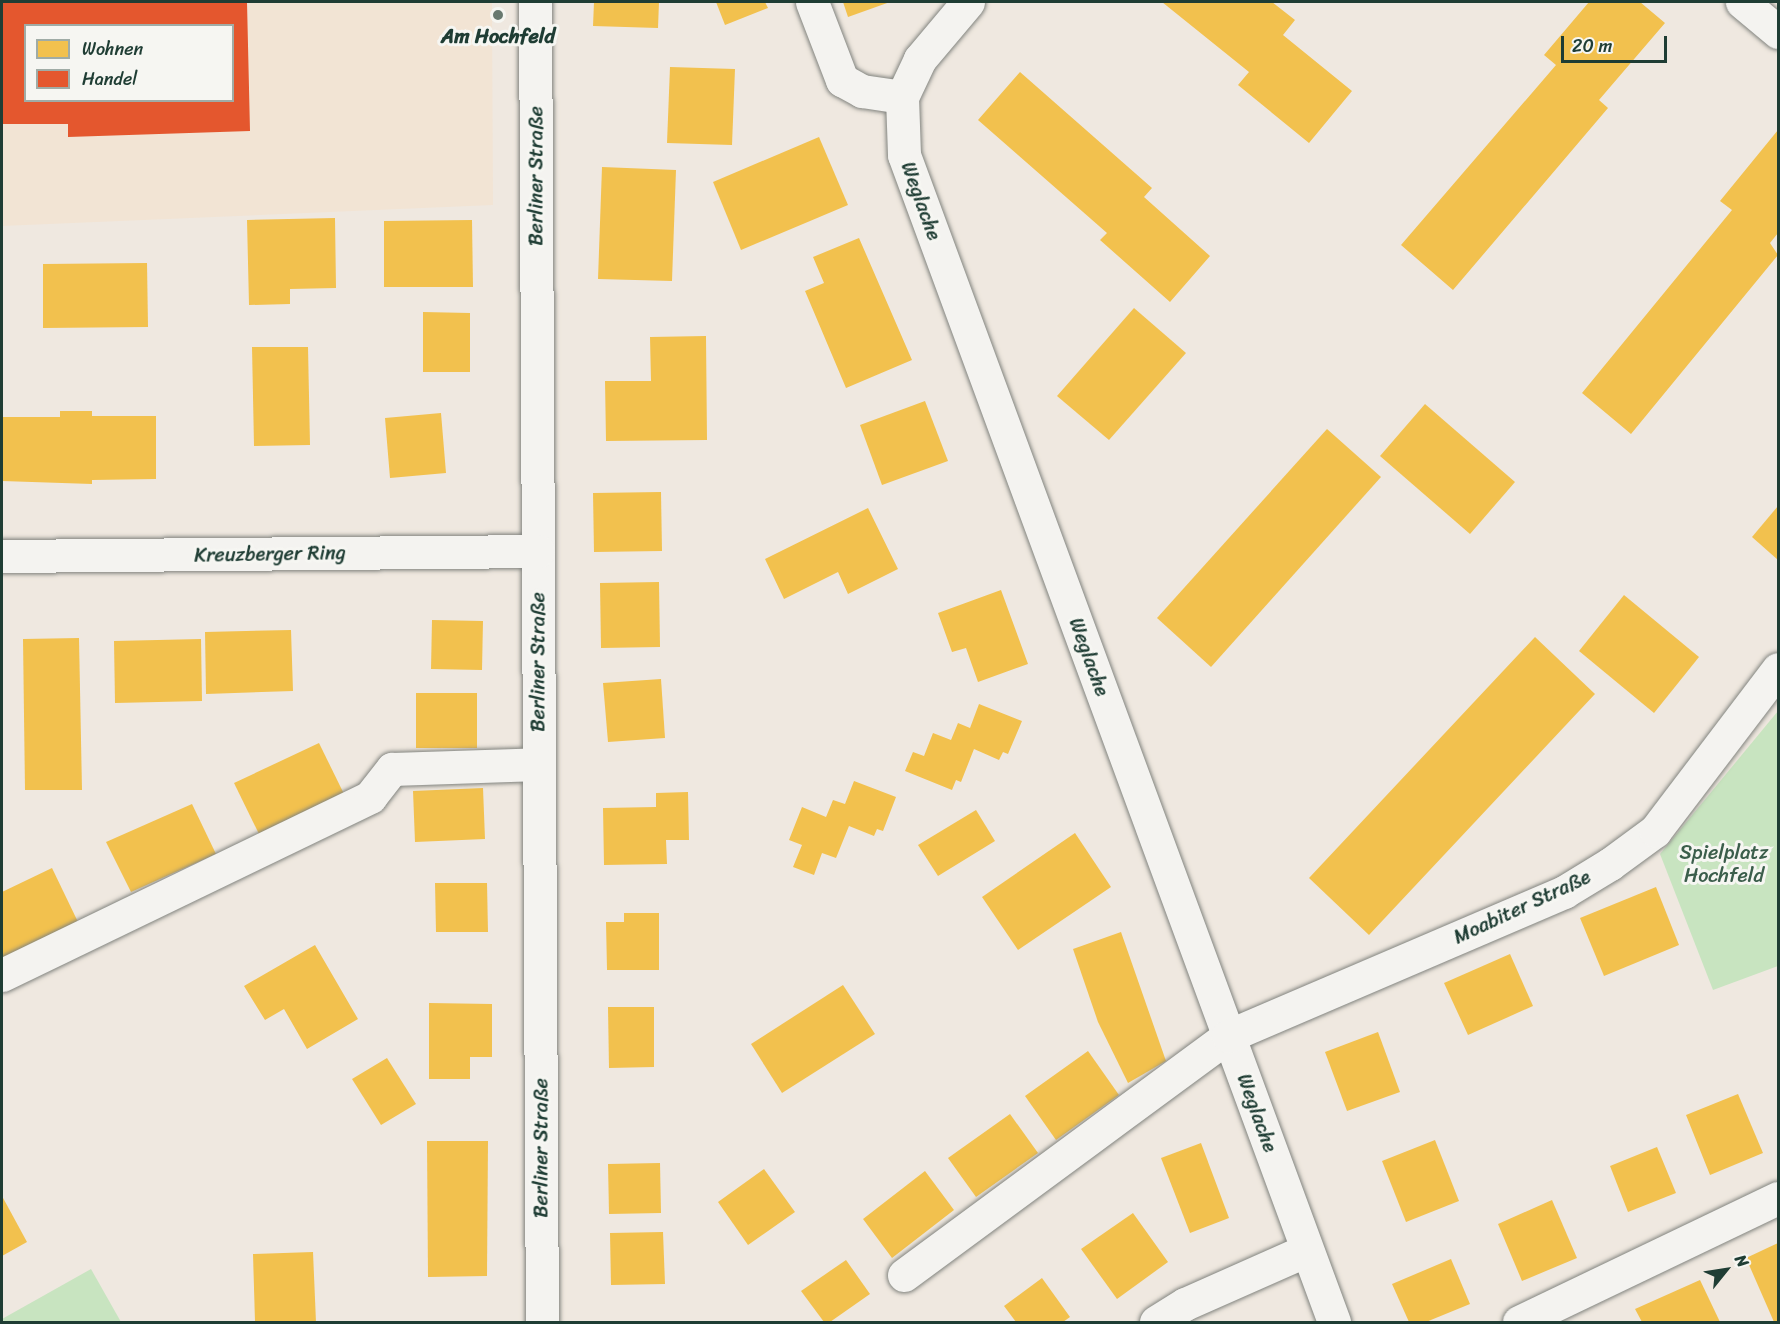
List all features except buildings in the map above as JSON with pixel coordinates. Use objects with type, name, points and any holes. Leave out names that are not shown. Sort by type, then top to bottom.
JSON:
[{"type":"street","name":"Berliner Straße","points":[[535,2],[542,1323]]},
{"type":"street","points":[[812,2],[842,80],[862,91],[902,97]]},
{"type":"street","name":"Weglache","points":[[968,2],[920,59],[902,97],[904,155],[1334,1323]]},
{"type":"street","points":[[1742,2],[1779,32]]},
{"type":"street","name":"Kreuzberger Ring","points":[[2,556],[538,551]]},
{"type":"street","name":"Moabiter Straße","points":[[904,1275],[1228,1036],[1564,892],[1610,864],[1655,831],[1779,669]]},
{"type":"street","points":[[2,975],[370,797],[392,770],[539,764]]},
{"type":"street","points":[[1519,1323],[1779,1198]]},
{"type":"street","points":[[1156,1323],[1185,1304],[1307,1250]]},
{"type":"shaded area","points":[[2,2],[492,2],[493,205],[2,226]]},
{"type":"green space","name":"Spielplatz Hochfeld","points":[[1778,711],[1778,966],[1713,990],[1660,854]]},
{"type":"green space","points":[[91,1269],[121,1322],[2,1322],[2,1319]]},
{"type":"place","name":"Am Hochfeld","points":[[498,15]]}]
